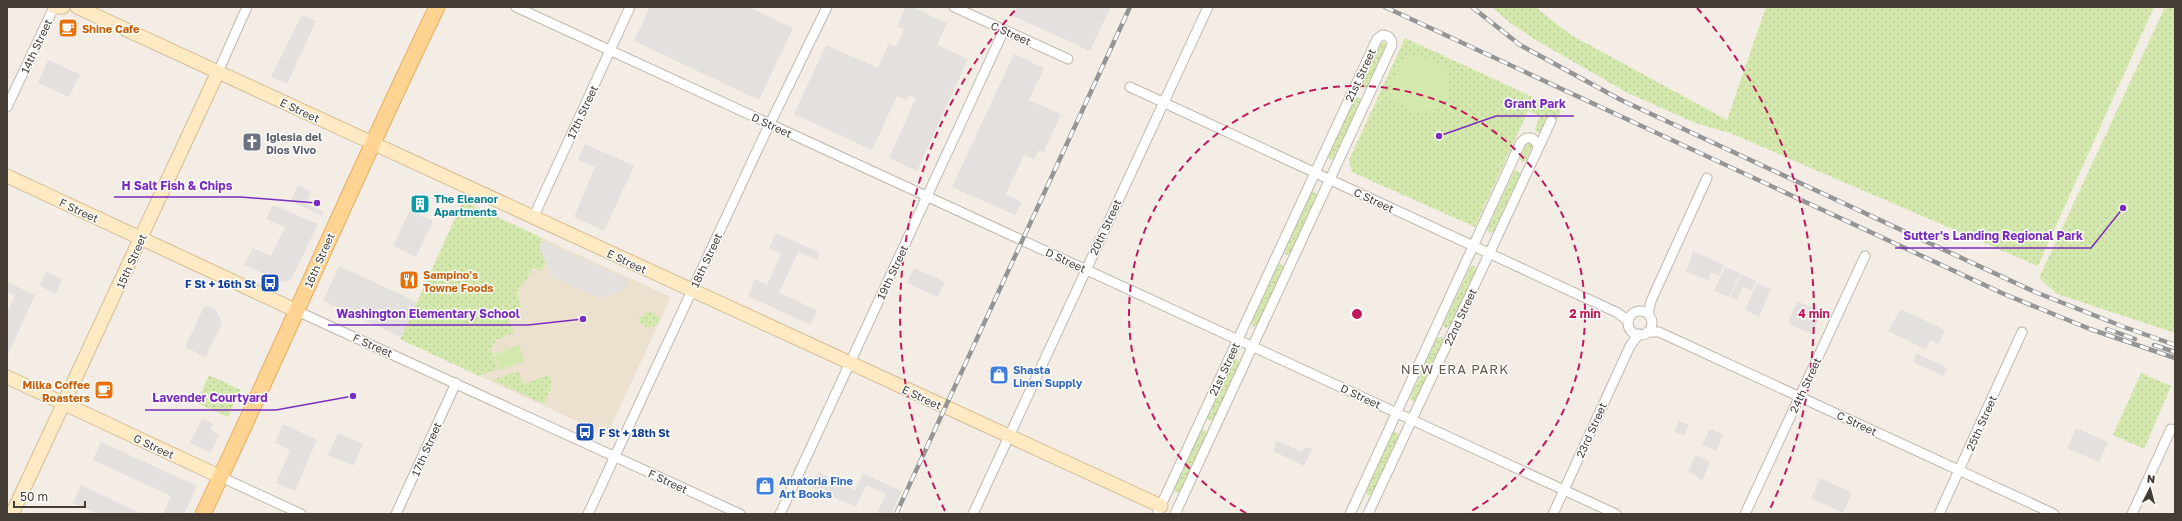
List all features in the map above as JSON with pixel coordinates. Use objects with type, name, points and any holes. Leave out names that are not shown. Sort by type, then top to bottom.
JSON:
[{"type":"main road","name":"16th Street","points":[[203,514],[437,7]]},
{"type":"street","points":[[54,7],[63,7]]},
{"type":"street","name":"14th Street","points":[[7,107],[54,7]]},
{"type":"street","name":"E Street","points":[[77,7],[1025,444],[1159,510],[1176,513]]},
{"type":"street","name":"15th Street","points":[[12,514],[247,7]]},
{"type":"street","name":"D Street","points":[[516,7],[1616,514]]},
{"type":"street","name":"17th Street","points":[[533,218],[630,7]]},
{"type":"street","name":"18th Street","points":[[588,514],[769,123],[827,7]]},
{"type":"street","name":"C Street","points":[[954,7],[1068,59]]},
{"type":"street","name":"20th Street","points":[[973,514],[1085,269],[1208,7]]},
{"type":"street","name":"19th Street","points":[[780,514],[1004,30]]},
{"type":"street","name":"21st Street","points":[[1159,510],[1314,172],[1378,38],[1382,35],[1387,36],[1391,39],[1392,45],[1176,513]]},
{"type":"street","name":"C Street","points":[[1130,87],[2054,514]]},
{"type":"street","points":[[1353,90],[1368,98]]},
{"type":"street","name":"22nd Street","points":[[1368,514],[1551,121]]},
{"type":"street","name":"22nd Street","points":[[1350,514],[1521,142],[1526,138],[1532,138],[1538,144],[1537,150]]},
{"type":"street","name":"F Street","points":[[7,176],[740,514]]},
{"type":"street","name":"23rd Street","points":[[1553,514],[1630,346],[1639,322],[1651,301],[1707,178]]},
{"type":"street","name":"24th Street","points":[[1745,514],[1865,256]]},
{"type":"street","name":"25th Street","points":[[1939,514],[2022,332]]},
{"type":"street","name":"G Street","points":[[7,378],[301,514]]},
{"type":"street","name":"17th Street","points":[[396,514],[456,383]]},
{"type":"street","points":[[2132,514],[2171,429]]},
{"type":"shaded area","points":[[650,7],[749,7],[793,28],[759,100],[634,41]]},
{"type":"shaded area","points":[[906,7],[912,7],[947,23],[937,45],[968,59],[917,171],[889,158],[916,98],[909,95],[907,100],[897,96],[872,150],[794,114],[826,45],[878,68],[889,43],[896,47],[904,29],[897,26]]},
{"type":"shaded area","points":[[1017,7],[1111,7],[1090,51],[1013,16]]},
{"type":"shaded area","points":[[302,15],[316,21],[287,84],[271,76]]},
{"type":"shaded area","points":[[1014,54],[1044,68],[1029,100],[1061,114],[1044,152],[1039,150],[1034,159],[1024,155],[1006,194],[1022,202],[1015,215],[952,187]]},
{"type":"shaded area","points":[[48,60],[80,74],[69,97],[38,83]]},
{"type":"shaded area","points":[[585,144],[634,166],[604,231],[574,217],[595,167],[578,160]]},
{"type":"shaded area","points":[[298,185],[311,191],[307,204],[323,212],[322,216],[291,201]]},
{"type":"shaded area","points":[[273,205],[318,224],[291,280],[283,282],[244,265],[253,248],[271,256],[285,227],[266,219]]},
{"type":"shaded area","points":[[410,210],[433,221],[416,257],[393,246]]},
{"type":"shaded area","points":[[776,233],[820,253],[817,260],[798,252],[779,293],[817,310],[811,325],[748,296],[755,279],[767,285],[781,254],[769,248]]},
{"type":"shaded area","points":[[542,238],[671,297],[607,435],[479,376]]},
{"type":"shaded area","points":[[543,241],[628,280],[628,284],[620,291],[601,299],[551,276],[540,248]]},
{"type":"shaded area","points":[[1693,251],[1724,265],[1719,276],[1711,272],[1708,280],[1686,272]]},
{"type":"shaded area","points":[[339,266],[417,302],[401,337],[323,301]]},
{"type":"shaded area","points":[[1725,267],[1740,273],[1729,297],[1714,291]]},
{"type":"shaded area","points":[[914,268],[945,282],[938,297],[907,283]]},
{"type":"shaded area","points":[[46,272],[62,279],[56,294],[40,286]]},
{"type":"shaded area","points":[[1741,274],[1756,281],[1752,291],[1743,287],[1737,300],[1730,297]]},
{"type":"shaded area","points":[[7,282],[35,295],[8,355],[7,313],[15,295],[7,292]]},
{"type":"shaded area","points":[[1757,283],[1771,289],[1759,317],[1745,310]]},
{"type":"shaded area","points":[[1797,301],[1822,312],[1811,334],[1788,323]]},
{"type":"shaded area","points":[[205,305],[216,310],[222,323],[206,357],[185,347]]},
{"type":"shaded area","points":[[1901,309],[1945,330],[1939,344],[1930,340],[1926,349],[1888,331]]},
{"type":"shaded area","points":[[1916,353],[1947,368],[1944,376],[1913,362]]},
{"type":"shaded area","points":[[202,419],[213,424],[210,430],[219,434],[211,453],[190,443]]},
{"type":"shaded area","points":[[1679,421],[1689,425],[1684,436],[1674,431]]},
{"type":"shaded area","points":[[283,424],[317,440],[295,491],[276,483],[290,450],[275,443]]},
{"type":"shaded area","points":[[2076,428],[2108,442],[2099,462],[2067,448]]},
{"type":"shaded area","points":[[1710,429],[1723,435],[1716,451],[1702,445]]},
{"type":"shaded area","points":[[338,433],[363,444],[353,466],[328,455]]},
{"type":"shaded area","points":[[1277,441],[1302,452],[1305,447],[1312,449],[1304,466],[1273,451]]},
{"type":"shaded area","points":[[101,442],[197,486],[184,514],[163,514],[171,496],[93,460]]},
{"type":"shaded area","points":[[1695,455],[1710,462],[1702,481],[1699,480],[1700,478],[1688,472]]},
{"type":"shaded area","points":[[818,472],[855,490],[863,474],[902,491],[891,514],[877,514],[886,494],[866,485],[856,507],[812,487]]},
{"type":"shaded area","points":[[1820,478],[1852,493],[1843,513],[1811,498]]},
{"type":"shaded area","points":[[81,485],[142,514],[97,514],[73,503]]},
{"type":"green space","points":[[1492,7],[1535,7],[1571,35],[1727,120],[1766,7],[2154,7],[2038,266],[1730,133],[1695,123],[1626,92],[1534,39],[1509,22]]},
{"type":"green space","points":[[2165,7],[2175,7],[2175,333],[2057,294],[2039,278]]},
{"type":"green space","points":[[1405,38],[1561,110],[1557,120],[1548,116],[1541,131],[1538,133],[1535,129],[1540,116],[1528,111],[1475,227],[1352,172],[1349,160]]},
{"type":"green space","points":[[1382,42],[1386,43],[1386,46],[1367,88],[1363,89],[1361,85]]},
{"type":"green space","points":[[1413,56],[1423,57],[1448,69],[1448,87],[1446,96],[1442,103],[1429,111],[1413,110],[1405,107],[1393,97],[1389,91],[1400,65],[1408,58]]},
{"type":"green space","points":[[1357,97],[1360,98],[1361,101],[1334,159],[1330,160],[1328,156],[1354,99]]},
{"type":"green space","points":[[1529,143],[1532,144],[1532,148],[1526,161],[1522,162],[1520,159],[1526,145]]},
{"type":"green space","points":[[1516,170],[1520,175],[1493,232],[1489,233],[1487,230]]},
{"type":"green space","points":[[1312,192],[1316,193],[1317,196],[1290,254],[1286,255],[1284,251]]},
{"type":"green space","points":[[463,201],[542,238],[540,248],[546,264],[540,271],[532,268],[525,282],[523,281],[517,294],[521,307],[510,311],[508,315],[514,333],[496,340],[491,349],[498,369],[479,376],[400,339]]},
{"type":"green space","points":[[1280,263],[1284,268],[1257,325],[1253,327],[1251,323],[1277,265]]},
{"type":"green space","points":[[1471,266],[1475,266],[1476,270],[1449,327],[1445,328],[1443,325]]},
{"type":"green space","points":[[650,311],[660,317],[657,324],[649,328],[640,323],[639,318]]},
{"type":"green space","points":[[1442,337],[1443,341],[1416,401],[1412,401],[1410,398],[1437,338]]},
{"type":"green space","points":[[519,345],[525,361],[500,370],[494,354]]},
{"type":"green space","points":[[1236,358],[1240,363],[1213,420],[1209,421],[1207,418],[1233,360]]},
{"type":"green space","points":[[518,371],[523,384],[549,375],[552,384],[544,404],[492,380]]},
{"type":"green space","points":[[2141,373],[2171,386],[2144,449],[2113,435]]},
{"type":"green space","points":[[209,375],[241,390],[228,417],[197,403]]},
{"type":"green space","points":[[1200,431],[1206,431],[1207,434],[1180,492],[1176,493],[1174,489]]},
{"type":"green space","points":[[1397,432],[1399,436],[1373,494],[1368,496],[1366,492],[1393,433]]},
{"type":"railway","points":[[896,514],[1130,7]]},
{"type":"railway","points":[[1385,7],[2004,294],[2090,329],[2175,358]]},
{"type":"railway","points":[[1472,7],[1520,45],[1621,100],[2035,292],[2124,327],[2175,345]]},
{"type":"railway","points":[[2107,329],[2135,339]]},
{"type":"railway","points":[[2154,345],[2175,352]]},
{"type":"place","name":"Shine Cafe","points":[[68,28]]},
{"type":"place","name":"Grant Park","points":[[1439,136]]},
{"type":"place","name":"Iglesia del Dios Vivo","points":[[252,142]]},
{"type":"place","name":"H Salt Fish & Chips","points":[[317,203]]},
{"type":"place","name":"The Eleanor Apartments","points":[[420,204]]},
{"type":"place","name":"Sutter's Landing Regional Park","points":[[2123,208]]},
{"type":"place","name":"Sampino's Towne Foods","points":[[409,280]]},
{"type":"place","name":"F St + 16th St","points":[[270,283]]},
{"type":"place","name":"Washington Elementary School","points":[[583,319]]},
{"type":"place","name":"Shasta Linen Supply","points":[[999,375]]},
{"type":"place","name":"Milka Coffee Roasters","points":[[104,390]]},
{"type":"place","name":"Lavender Courtyard","points":[[353,396]]},
{"type":"place","name":"F St + 18th St","points":[[585,432]]},
{"type":"place","name":"Amatoria Fine Art Books","points":[[765,486]]},
{"type":"district","name":"NEW ERA PARK","points":[[1455,369]]}]
